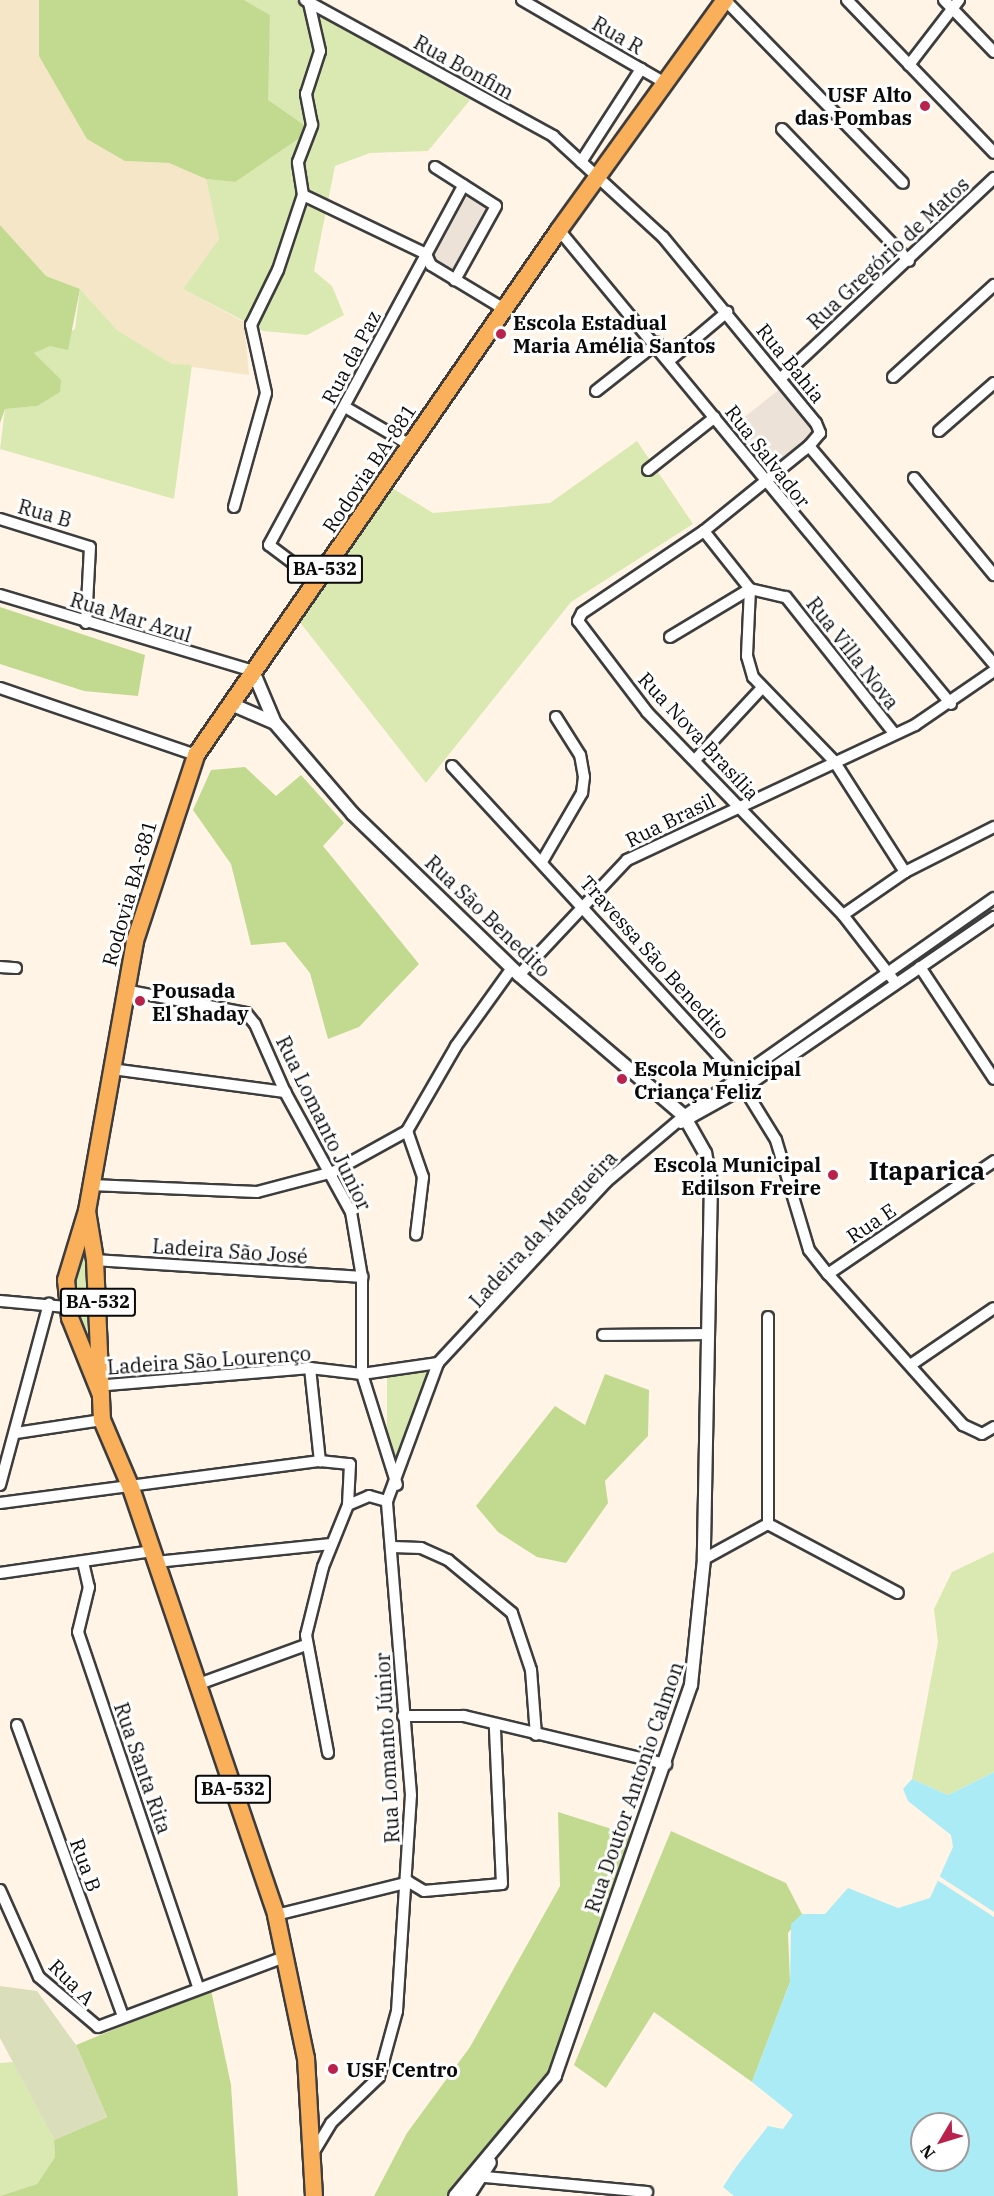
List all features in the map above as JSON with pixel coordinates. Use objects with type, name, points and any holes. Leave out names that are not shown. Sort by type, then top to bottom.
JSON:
[{"type":"main road","name":"Rodovia BA-881","points":[[87,1210],[124,990],[161,852],[196,755],[559,230],[725,0]]},
{"type":"main road","name":"BA-532","points":[[87,1210],[95,1260],[102,1420],[131,1488],[276,1915],[306,2058],[315,2150],[314,2196]]},
{"type":"main road","name":"BA-532","points":[[87,1210],[70,1259],[67,1307],[99,1389]]},
{"type":"street","name":"Rua R","points":[[522,0],[664,83]]},
{"type":"street","points":[[725,0],[903,183]]},
{"type":"street","points":[[847,0],[994,153]]},
{"type":"street","points":[[234,507],[266,393],[251,325],[278,270],[303,195],[298,162],[312,125],[306,93],[320,51],[307,2]]},
{"type":"street","name":"Rua Bonfim","points":[[307,2],[553,136],[596,178]]},
{"type":"street","points":[[909,65],[952,3],[994,52]]},
{"type":"street","points":[[580,162],[641,69]]},
{"type":"street","points":[[782,129],[909,261]]},
{"type":"street","points":[[435,167],[495,206],[455,280]]},
{"type":"street","name":"Rua Bahia","points":[[596,178],[676,250],[819,428],[808,446]]},
{"type":"street","name":"Rua Gregório de Matos","points":[[780,379],[909,261],[994,178]]},
{"type":"street","name":"Rua da Paz","points":[[317,581],[269,545],[464,185]]},
{"type":"street","points":[[303,195],[351,214],[426,254],[431,265],[504,309]]},
{"type":"street","name":"Rua Salvador","points":[[559,230],[657,343],[765,482],[951,704]]},
{"type":"street","points":[[893,377],[994,285]]},
{"type":"street","points":[[670,360],[727,312]]},
{"type":"street","points":[[596,391],[657,343]]},
{"type":"street","points":[[939,431],[994,383]]},
{"type":"street","points":[[345,407],[410,445]]},
{"type":"street","points":[[648,471],[715,417]]},
{"type":"street","points":[[808,446],[994,664]]},
{"type":"street","name":"Rua Nova Brasília","points":[[808,446],[704,531],[582,613],[578,621],[647,712],[843,915],[895,982]]},
{"type":"street","points":[[914,478],[994,575]]},
{"type":"street","name":"Rua B","points":[[0,519],[80,541],[94,554],[86,623]]},
{"type":"street","points":[[704,531],[750,589],[747,656],[762,688],[834,761],[905,872]]},
{"type":"street","points":[[670,638],[750,589]]},
{"type":"street","name":"Rua Villa Nova","points":[[750,589],[786,597],[893,732]]},
{"type":"street","name":"Rua Mar Azul","points":[[0,595],[86,623],[253,671]]},
{"type":"street","name":"Rua São Benedito","points":[[253,671],[275,723],[353,814],[516,971],[683,1120]]},
{"type":"street","name":"Rua Brasil","points":[[407,1131],[456,1046],[516,971],[585,906],[604,878],[627,860],[951,704],[994,671]]},
{"type":"street","points":[[0,688],[196,755]]},
{"type":"street","points":[[695,760],[762,688]]},
{"type":"street","name":"Rua São Benedito","points":[[231,704],[275,723]]},
{"type":"street","points":[[543,860],[582,793],[584,777],[580,754],[556,717]]},
{"type":"street","name":"Travessa São Benedito","points":[[452,766],[543,860],[736,1075],[776,1140],[809,1250],[828,1274],[912,1364],[963,1425],[982,1434],[993,1426]]},
{"type":"street","points":[[843,915],[905,872],[994,827]]},
{"type":"street","points":[[683,1120],[736,1075],[994,898]]},
{"type":"street","points":[[967,917],[976,929]]},
{"type":"street","points":[[683,1120],[744,1088],[895,982],[994,917]]},
{"type":"street","points":[[0,967],[16,968]]},
{"type":"street","points":[[920,967],[994,1079]]},
{"type":"street","name":"Rua Lomanto Junior","points":[[124,990],[246,1013],[255,1024],[285,1092],[333,1172],[351,1212],[362,1277],[363,1374],[397,1485]]},
{"type":"street","points":[[112,1069],[285,1092]]},
{"type":"street","name":"Rua Doutor Antonio Calmon","points":[[468,2196],[477,2177],[495,2152],[555,2076],[666,1764],[696,1664],[704,1559],[711,1182],[705,1153],[683,1120]]},
{"type":"street","name":"Ladeira da Mangueira","points":[[438,1363],[606,1182],[683,1120]]},
{"type":"street","points":[[91,1185],[257,1192],[333,1172],[407,1131],[423,1177],[416,1235]]},
{"type":"street","name":"Rua E","points":[[828,1274],[994,1161]]},
{"type":"street","name":"Ladeira São José","points":[[95,1260],[362,1277]]},
{"type":"street","points":[[0,1301],[67,1307]]},
{"type":"street","points":[[0,1485],[16,1433],[49,1304]]},
{"type":"street","points":[[912,1364],[994,1308]]},
{"type":"street","points":[[768,1317],[768,1524]]},
{"type":"street","points":[[603,1335],[708,1334]]},
{"type":"street","points":[[348,1505],[369,1496],[387,1501],[397,1485],[438,1363]]},
{"type":"street","name":"Ladeira São Lourenço","points":[[99,1389],[310,1368],[363,1374],[438,1363]]},
{"type":"street","points":[[310,1368],[320,1461]]},
{"type":"street","points":[[16,1433],[102,1420]]},
{"type":"street","points":[[0,1503],[131,1488],[320,1461],[350,1464],[348,1505],[331,1544],[312,1604],[306,1645],[328,1753]]},
{"type":"street","name":"Rua Lomanto Júnior","points":[[315,2150],[331,2123],[379,2078],[390,2054],[409,1882],[411,1795],[403,1716],[393,1547],[387,1501]]},
{"type":"street","points":[[704,1559],[768,1524]]},
{"type":"street","points":[[768,1524],[898,1593]]},
{"type":"street","points":[[0,1573],[83,1562],[331,1544]]},
{"type":"street","points":[[393,1547],[421,1548],[448,1560],[512,1613],[531,1670],[536,1735]]},
{"type":"street","name":"Rua Santa Rita","points":[[83,1562],[88,1587],[78,1632],[198,1986]]},
{"type":"street","points":[[196,1685],[306,1645]]},
{"type":"street","points":[[403,1716],[464,1716],[495,1727],[666,1764]]},
{"type":"street","name":"Rua B","points":[[17,1725],[123,2016]]},
{"type":"street","points":[[276,1915],[409,1882],[424,1891],[502,1884],[495,1727]]},
{"type":"street","name":"Rua A","points":[[0,1890],[33,1968],[57,1997],[98,2027],[198,1986],[284,1957]]},
{"type":"street","points":[[477,2177],[647,2192]]},
{"type":"street","name":"Rua Doutor Antonio Calmon","points":[[455,2196],[477,2177]]},
{"type":"shaded area","points":[[0,0],[39,0],[39,56],[125,161],[169,163],[206,179],[219,239],[183,289],[244,322],[249,375],[172,364],[117,330],[80,289],[46,276],[0,225]]},
{"type":"shaded area","points":[[465,190],[491,206],[453,274],[430,254]]},
{"type":"shaded area","points":[[781,388],[810,424],[811,435],[768,471],[732,427]]},
{"type":"green space","points":[[39,0],[244,0],[270,15],[268,100],[311,130],[235,182],[206,179],[169,163],[125,161],[87,139],[39,56]]},
{"type":"green space","points":[[244,0],[296,0],[470,100],[428,151],[370,153],[335,166],[314,271],[332,286],[344,315],[307,335],[263,331],[183,289],[219,239],[206,179],[235,182],[267,100],[270,15]]},
{"type":"green space","points":[[0,225],[46,276],[80,289],[68,350],[50,346],[34,353],[61,380],[60,392],[37,406],[5,409],[0,423]]},
{"type":"green space","points":[[80,289],[117,330],[172,364],[192,365],[174,499],[0,449],[5,409],[37,406],[45,365],[34,353],[75,329]]},
{"type":"green space","points":[[637,441],[693,524],[571,602],[426,783],[299,621],[392,488],[433,513],[550,503]]},
{"type":"green space","points":[[0,607],[145,655],[138,696],[84,691],[0,664]]},
{"type":"green space","points":[[245,767],[276,796],[301,775],[344,823],[323,846],[419,964],[359,1027],[328,1039],[310,973],[285,942],[251,945],[231,864],[193,810],[211,770]]},
{"type":"green space","points":[[88,1218],[96,1371],[61,1307]]},
{"type":"green space","points":[[430,1372],[397,1471],[387,1440],[387,1373]]},
{"type":"green space","points":[[605,1374],[649,1390],[648,1436],[605,1481],[608,1503],[566,1563],[537,1557],[498,1532],[476,1506],[555,1406],[585,1425]]},
{"type":"green space","points":[[994,1552],[994,1772],[948,1795],[912,1779],[938,1642],[934,1609],[952,1572]]},
{"type":"green space","points":[[558,1812],[634,1836],[553,2067],[449,2196],[374,2196],[407,2133],[470,2047],[560,1886]]},
{"type":"green space","points":[[671,1831],[786,1883],[802,1914],[788,1933],[790,1982],[752,2082],[654,2012],[606,2088],[574,2065]]},
{"type":"green space","points":[[0,1986],[37,1991],[76,2045],[107,2117],[54,2140],[0,2038]]},
{"type":"green space","points":[[211,1990],[231,2085],[238,2196],[0,2196],[37,2184],[55,2157],[54,2140],[107,2117],[76,2045]]},
{"type":"green space","points":[[13,2062],[54,2140],[55,2157],[37,2184],[0,2196],[0,2063]]},
{"type":"water","points":[[994,1772],[994,2196],[734,2196],[723,2187],[736,2167],[768,2126],[783,2129],[793,2115],[752,2082],[790,1982],[791,1924],[802,1914],[825,1914],[848,1888],[898,1908],[930,1898],[953,1847],[951,1835],[908,1801],[903,1789],[912,1779],[948,1795]]},
{"type":"pier","points":[[939,1876],[994,1912],[994,1917],[937,1880]]},
{"type":"place","name":"USF Alto das Pombas","points":[[925,106]]},
{"type":"place","name":"Escola Estadual Maria Amélia Santos","points":[[501,334]]},
{"type":"place","name":"Pousada El Shaday","points":[[140,1001]]},
{"type":"place","name":"Escola Municipal Criança Feliz","points":[[622,1079]]},
{"type":"place","name":"Escola Municipal Edilson Freire","points":[[833,1175]]},
{"type":"place","name":"USF Centro","points":[[333,2069]]},
{"type":"district","name":"Itaparica","points":[[927,1171]]}]
